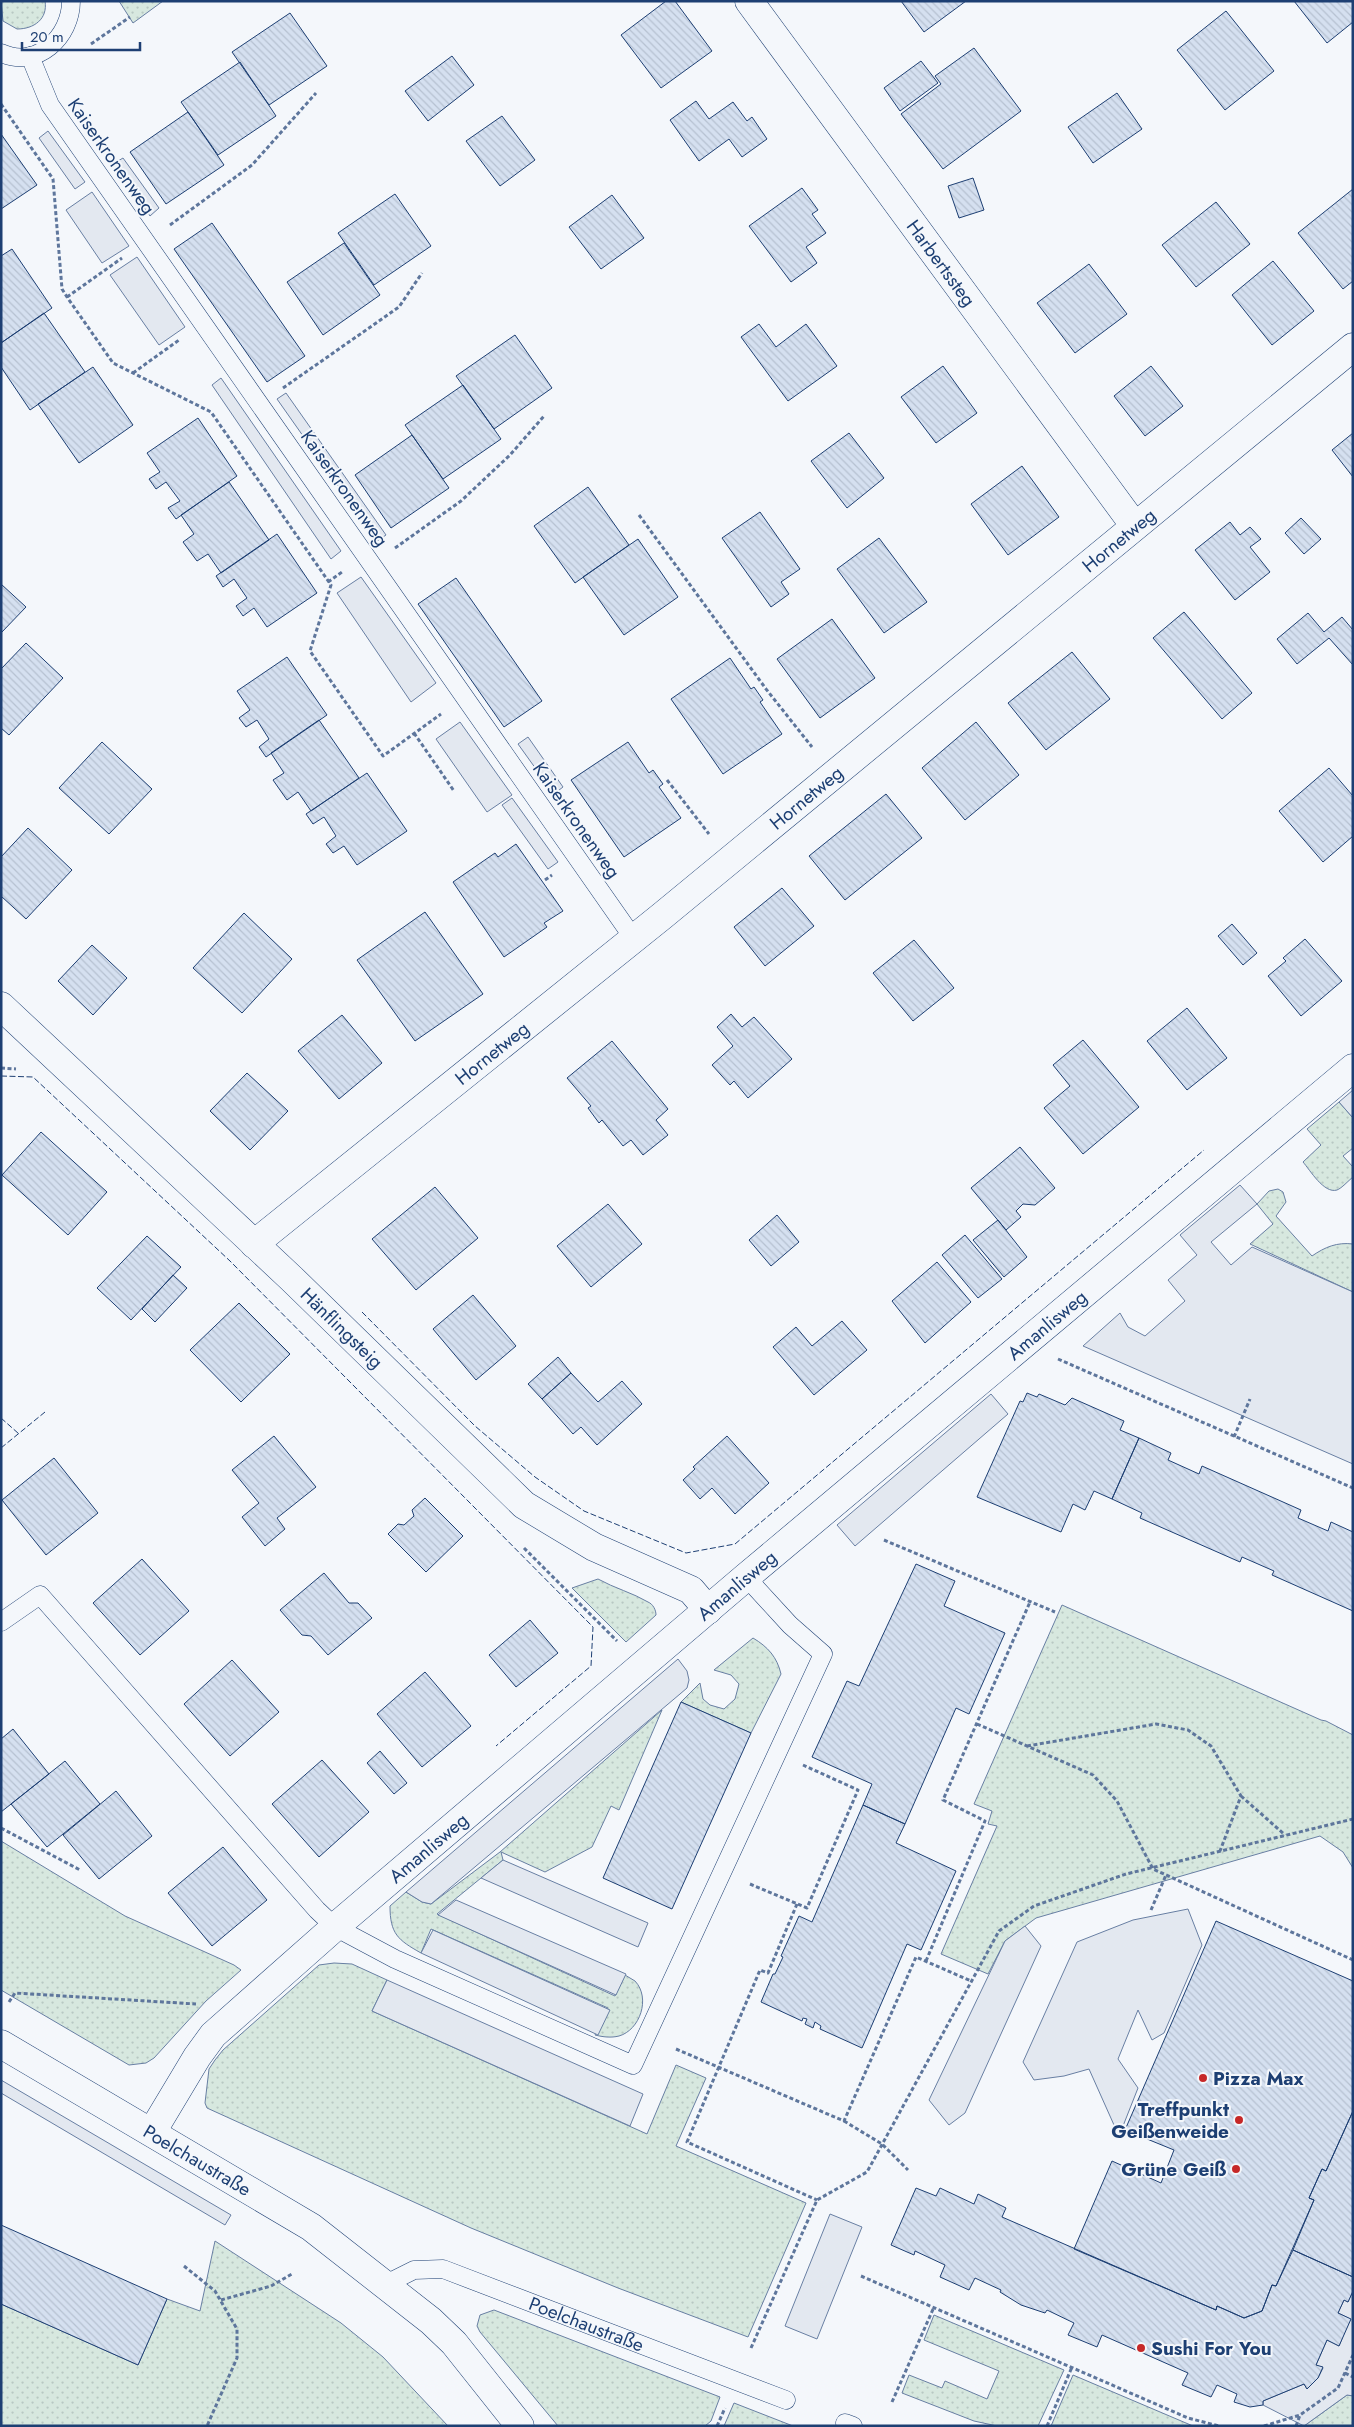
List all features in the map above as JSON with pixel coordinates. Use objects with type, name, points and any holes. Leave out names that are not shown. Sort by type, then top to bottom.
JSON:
[{"type":"street","name":"Harbertssteg","points":[[749,1],[1134,525]]},
{"type":"street","name":"Hornetweg","points":[[254,1244],[634,939],[1353,346]]},
{"type":"street","name":"Hänflingsteig","points":[[4,1013],[254,1244],[524,1506],[594,1547],[691,1590],[708,1610]]},
{"type":"street","name":"Amanlisweg","points":[[152,2132],[197,2057],[213,2036],[335,1927],[746,1577],[1353,1068]]},
{"type":"street","name":"Poelchaustraße","points":[[1,2044],[311,2227],[431,2321],[454,2343],[520,2426]]},
{"type":"lane","points":[[1,53],[10,56],[30,56],[49,48],[63,34],[71,15],[71,1]]},
{"type":"lane","name":"Kaiserkronenweg","points":[[30,56],[50,105],[634,939]]},
{"type":"lane","points":[[1,1622],[40,1596],[317,1910],[335,1927],[395,1959],[632,2065],[823,1654],[790,1625],[746,1577]]},
{"type":"lane","name":"Poelchaustraße","points":[[386,2284],[414,2270],[443,2270],[786,2400]]},
{"type":"path","points":[[67,297],[252,165],[316,93]]},
{"type":"path","points":[[1,104],[53,179],[62,289],[67,297],[113,362],[211,412],[331,585],[310,651],[383,756],[464,697]]},
{"type":"path","points":[[260,404],[399,306],[422,273]]},
{"type":"path","points":[[133,373],[203,322]]},
{"type":"path","points":[[372,564],[461,501],[510,456],[544,416]]},
{"type":"path","points":[[639,515],[766,689],[833,774]]},
{"type":"path","points":[[414,733],[454,791]]},
{"type":"path","points":[[667,780],[729,860]]},
{"type":"path","points":[[1023,1344],[1353,1488]]},
{"type":"path","points":[[1234,1437],[1250,1399]]},
{"type":"path","points":[[884,1540],[1055,1612]]},
{"type":"path","points":[[926,1961],[985,1821],[943,1800],[1030,1602]]},
{"type":"path","points":[[977,1724],[1093,1775],[1117,1801],[1152,1869],[1353,1960]]},
{"type":"path","points":[[1026,1746],[1156,1724],[1188,1730],[1212,1746],[1241,1796],[1285,1835]]},
{"type":"path","points":[[722,1872],[807,1908],[858,1790],[778,1753]]},
{"type":"path","points":[[1220,1851],[1241,1796]]},
{"type":"path","points":[[751,2348],[817,2200],[867,2172],[999,1931],[1034,1906],[1126,1874],[1353,1819]]},
{"type":"path","points":[[1,1828],[80,1870]]},
{"type":"path","points":[[1151,1910],[1166,1876]]},
{"type":"path","points":[[797,1904],[768,1973],[760,1970],[687,2142],[817,2200]]},
{"type":"path","points":[[844,2121],[916,1957],[971,1981]]},
{"type":"path","points":[[9,2002],[15,1993],[199,2004]]},
{"type":"path","points":[[676,2049],[844,2121],[882,2144],[908,2170]]},
{"type":"path","points":[[184,2266],[215,2292],[237,2328],[236,2358],[206,2426]]},
{"type":"path","points":[[221,2300],[271,2286],[292,2274]]},
{"type":"path","points":[[861,2276],[1188,2418],[1219,2426]]},
{"type":"path","points":[[892,2402],[934,2307]]},
{"type":"path","points":[[1264,2426],[1300,2415],[1338,2388],[1353,2355]]},
{"type":"path","points":[[1047,2426],[1072,2367]]},
{"type":"path","points":[[1344,2373],[1353,2377]]},
{"type":"path","points":[[717,2426],[727,2402]]},
{"type":"path","points":[[1296,2426],[1300,2415]]},
{"type":"path","points":[[713,2426],[720,2420]]},
{"type":"shaded area","points":[[1,1],[45,1],[44,13],[42,18],[34,25],[17,29],[3,21]]},
{"type":"shaded area","points":[[119,1],[163,1],[133,23]]},
{"type":"shaded area","points":[[48,131],[85,182],[75,189],[39,138]]},
{"type":"shaded area","points":[[123,158],[159,208],[150,216],[113,164]]},
{"type":"shaded area","points":[[92,192],[129,246],[102,263],[66,210]]},
{"type":"shaded area","points":[[137,257],[185,327],[159,345],[110,275]]},
{"type":"shaded area","points":[[221,378],[341,551],[331,559],[212,385]]},
{"type":"shaded area","points":[[286,393],[386,535],[377,541],[277,399]]},
{"type":"shaded area","points":[[361,577],[436,683],[411,702],[337,593]]},
{"type":"shaded area","points":[[460,722],[512,795],[487,812],[436,739]]},
{"type":"shaded area","points":[[528,737],[563,787],[554,794],[518,744]]},
{"type":"shaded area","points":[[512,798],[558,862],[548,869],[502,805]]},
{"type":"shaded area","points":[[1353,1090],[1353,1118],[1339,1102]]},
{"type":"shaded area","points":[[1339,1102],[1353,1118],[1353,1148],[1343,1156],[1353,1167],[1353,1177],[1339,1189],[1332,1190],[1322,1185],[1303,1162],[1321,1145],[1307,1129]]},
{"type":"shaded area","points":[[1240,1185],[1257,1204],[1211,1242],[1231,1265],[1252,1247],[1353,1292],[1353,1464],[1083,1346],[1120,1313],[1128,1327],[1145,1336],[1185,1301],[1168,1280],[1197,1255],[1180,1235]]},
{"type":"shaded area","points":[[1278,1189],[1283,1192],[1286,1202],[1276,1216],[1312,1256],[1331,1246],[1353,1244],[1353,1292],[1250,1244],[1273,1224],[1257,1204],[1269,1191]]},
{"type":"shaded area","points":[[991,1394],[1008,1414],[855,1546],[837,1525]]},
{"type":"shaded area","points":[[598,1579],[642,1599],[651,1604],[655,1609],[656,1615],[626,1642],[572,1588]]},
{"type":"shaded area","points":[[1062,1605],[1326,1721],[1353,1735],[1353,1868],[1343,1852],[1320,1836],[1036,1918],[1005,1941],[988,1974],[941,1954],[997,1826],[988,1824],[992,1811],[974,1804]]},
{"type":"shaded area","points":[[753,1638],[771,1653],[777,1662],[781,1674],[751,1733],[681,1702],[700,1683],[703,1699],[710,1705],[724,1709],[735,1699],[739,1684],[731,1675],[714,1670]]},
{"type":"shaded area","points":[[678,1659],[687,1671],[689,1680],[687,1688],[680,1694],[431,1904],[422,1902],[406,1892]]},
{"type":"shaded area","points":[[662,1710],[619,1810],[611,1806],[592,1847],[545,1872],[501,1852],[503,1860],[437,1914],[615,1996],[625,1975],[634,1980],[640,1988],[643,2004],[638,2020],[633,2027],[619,2036],[604,2037],[595,2035],[608,2008],[431,1929],[421,1953],[401,1940],[394,1930],[390,1916],[390,1906],[406,1892],[422,1902],[431,1904],[500,1852]]},
{"type":"shaded area","points":[[1,1841],[125,1916],[234,1965],[241,1970],[206,2001],[154,2058],[146,2063],[129,2065],[1,1990]]},
{"type":"shaded area","points":[[503,1860],[648,1923],[638,1947],[481,1878]]},
{"type":"shaded area","points":[[456,1900],[626,1974],[616,1995],[438,1915]]},
{"type":"shaded area","points":[[1188,1909],[1202,1945],[1164,2033],[1152,2040],[1138,2010],[1118,2059],[1138,2088],[1123,2126],[1114,2125],[1089,2069],[1064,2076],[1034,2080],[1023,2062],[1077,1942],[1133,1920]]},
{"type":"shaded area","points":[[1025,1926],[1041,1946],[965,2113],[949,2125],[929,2100],[1005,1941]]},
{"type":"shaded area","points":[[433,1930],[610,2010],[598,2035],[421,1953]]},
{"type":"shaded area","points":[[334,1963],[352,1964],[387,1980],[372,2011],[647,2134],[676,2065],[706,2078],[676,2146],[806,2203],[748,2337],[618,2288],[471,2228],[207,2108],[205,2103],[209,2069],[223,2050],[319,1965]]},
{"type":"shaded area","points":[[387,1980],[643,2094],[630,2126],[372,2011]]},
{"type":"shaded area","points":[[1,2080],[231,2215],[225,2225],[1,2093]]},
{"type":"shaded area","points":[[830,2214],[862,2227],[817,2339],[785,2326]]},
{"type":"shaded area","points":[[215,2241],[341,2323],[383,2357],[448,2426],[1,2426],[1,2304],[138,2365],[167,2299],[200,2311]]},
{"type":"shaded area","points":[[1353,2291],[1353,2396],[1347,2395],[1304,2426],[1263,2405],[1263,2401],[1304,2384],[1307,2389],[1318,2378],[1323,2368],[1316,2365],[1327,2340],[1339,2346],[1350,2319],[1338,2313],[1344,2300],[1348,2302]]},
{"type":"shaded area","points":[[494,2310],[720,2397],[711,2421],[705,2426],[558,2426],[480,2332],[477,2326],[480,2315]]},
{"type":"shaded area","points":[[934,2315],[1064,2370],[1038,2426],[997,2426],[974,2421],[902,2393],[909,2375],[942,2388],[945,2381],[987,2399],[999,2371],[924,2340]]},
{"type":"shaded area","points":[[1073,2375],[1193,2426],[1051,2426]]},
{"type":"shaded area","points":[[1347,2395],[1353,2395],[1353,2426],[1304,2426]]},
{"type":"shaded area","points":[[734,2403],[793,2426],[724,2426]]},
{"type":"building","points":[[666,1],[675,1],[712,51],[661,88],[621,35]]},
{"type":"building","points":[[901,1],[966,1],[924,32]]},
{"type":"building","points":[[1294,1],[1353,1],[1353,22],[1327,43]]},
{"type":"building","points":[[1226,11],[1274,71],[1225,110],[1177,50]]},
{"type":"building","points":[[290,13],[327,66],[269,105],[232,52]]},
{"type":"building","points":[[974,48],[1021,111],[943,169],[901,114],[941,84],[935,76]]},
{"type":"building","points":[[452,56],[474,85],[428,121],[405,91]]},
{"type":"building","points":[[921,61],[938,83],[900,111],[884,88]]},
{"type":"building","points":[[240,62],[276,116],[218,155],[181,102]]},
{"type":"building","points":[[1117,93],[1142,129],[1093,163],[1068,127]]},
{"type":"building","points":[[696,101],[709,119],[733,102],[747,121],[752,117],[767,139],[742,157],[729,139],[699,161],[670,120]]},
{"type":"building","points":[[188,112],[224,165],[166,204],[130,152]]},
{"type":"building","points":[[502,116],[535,160],[500,186],[466,141]]},
{"type":"building","points":[[1,134],[37,185],[1,209]]},
{"type":"building","points":[[973,178],[984,210],[959,218],[948,186]]},
{"type":"building","points":[[802,188],[818,210],[812,214],[826,233],[806,247],[817,263],[791,282],[749,226]]},
{"type":"building","points":[[1353,189],[1353,281],[1343,289],[1298,233]]},
{"type":"building","points":[[395,194],[431,246],[374,285],[338,233]]},
{"type":"building","points":[[612,195],[644,238],[601,269],[569,227]]},
{"type":"building","points":[[1216,202],[1250,244],[1196,287],[1162,245]]},
{"type":"building","points":[[212,223],[305,356],[267,382],[174,249]]},
{"type":"building","points":[[344,243],[380,295],[323,335],[287,282]]},
{"type":"building","points":[[12,249],[52,308],[1,343],[1,256]]},
{"type":"building","points":[[1273,261],[1314,311],[1272,345],[1232,295]]},
{"type":"building","points":[[1089,264],[1127,314],[1075,353],[1037,303]]},
{"type":"building","points":[[44,313],[85,372],[30,410],[1,367],[1,343]]},
{"type":"building","points":[[759,324],[776,347],[806,324],[837,366],[788,401],[741,337]]},
{"type":"building","points":[[515,335],[552,388],[494,429],[456,376]]},
{"type":"building","points":[[943,366],[977,413],[936,443],[901,397]]},
{"type":"building","points":[[1151,366],[1183,406],[1145,436],[1114,396]]},
{"type":"building","points":[[93,367],[133,425],[79,463],[38,404]]},
{"type":"building","points":[[463,385],[501,439],[443,479],[405,425]]},
{"type":"building","points":[[198,418],[237,476],[176,519],[168,508],[180,501],[166,482],[156,489],[149,479],[160,472],[147,453]]},
{"type":"building","points":[[849,433],[884,478],[847,508],[811,461]]},
{"type":"building","points":[[1353,433],[1353,477],[1332,450]]},
{"type":"building","points":[[412,435],[449,488],[391,528],[355,475]]},
{"type":"building","points":[[1022,466],[1059,517],[1008,555],[971,504]]},
{"type":"building","points":[[229,482],[269,540],[221,573],[208,554],[197,561],[183,542],[194,534],[181,515]]},
{"type":"building","points":[[588,487],[629,545],[575,583],[534,526]]},
{"type":"building","points":[[760,512],[800,569],[781,582],[789,594],[771,607],[722,538]]},
{"type":"building","points":[[1301,518],[1321,539],[1304,554],[1285,533]]},
{"type":"building","points":[[1230,522],[1240,535],[1250,527],[1261,539],[1250,547],[1270,572],[1235,600],[1195,550]]},
{"type":"building","points":[[277,534],[317,593],[267,627],[254,608],[243,616],[236,606],[247,598],[234,579],[223,587],[216,576]]},
{"type":"building","points":[[879,538],[927,602],[884,633],[837,569]]},
{"type":"building","points":[[638,539],[678,597],[624,635],[583,577]]},
{"type":"building","points":[[456,578],[542,701],[504,727],[418,604]]},
{"type":"building","points":[[1,584],[26,607],[1,633]]},
{"type":"building","points":[[1184,612],[1252,693],[1222,719],[1153,638]]},
{"type":"building","points":[[1308,613],[1324,632],[1342,617],[1353,630],[1353,665],[1329,638],[1297,664],[1277,639]]},
{"type":"building","points":[[832,619],[875,678],[820,718],[777,659]]},
{"type":"building","points":[[26,643],[63,678],[9,735],[1,728],[1,669]]},
{"type":"building","points":[[1072,652],[1110,699],[1046,750],[1008,703]]},
{"type":"building","points":[[287,657],[327,715],[266,757],[259,747],[269,739],[257,720],[246,727],[239,718],[250,710],[237,691]]},
{"type":"building","points":[[730,658],[751,689],[754,687],[763,700],[760,702],[782,734],[723,774],[671,699]]},
{"type":"building","points":[[319,720],[359,778],[311,811],[298,792],[287,800],[273,780],[284,773],[271,753]]},
{"type":"building","points":[[976,722],[1019,775],[965,820],[922,768]]},
{"type":"building","points":[[102,742],[152,789],[109,834],[59,788]]},
{"type":"building","points":[[628,742],[649,773],[653,770],[663,784],[659,787],[681,818],[624,857],[571,780]]},
{"type":"building","points":[[1329,768],[1353,796],[1353,836],[1323,862],[1279,811]]},
{"type":"building","points":[[367,773],[407,831],[357,865],[344,846],[333,853],[326,844],[336,836],[324,817],[313,824],[306,814]]},
{"type":"building","points":[[886,794],[922,838],[845,900],[809,856]]},
{"type":"building","points":[[28,828],[72,870],[26,919],[1,896],[1,857]]},
{"type":"building","points":[[516,844],[563,911],[544,923],[547,927],[504,957],[453,882],[495,853],[498,857]]},
{"type":"building","points":[[782,888],[814,926],[765,966],[734,927]]},
{"type":"building","points":[[425,912],[483,994],[415,1041],[357,960]]},
{"type":"building","points":[[244,913],[292,959],[242,1013],[193,968]]},
{"type":"building","points":[[1232,924],[1257,953],[1243,965],[1218,936]]},
{"type":"building","points":[[1305,939],[1342,981],[1301,1016],[1268,976],[1286,961],[1283,958]]},
{"type":"building","points":[[914,940],[954,988],[913,1021],[873,973]]},
{"type":"building","points":[[92,945],[127,978],[93,1015],[58,981]]},
{"type":"building","points":[[1187,1008],[1227,1058],[1187,1090],[1147,1041]]},
{"type":"building","points":[[731,1014],[742,1027],[754,1017],[792,1059],[748,1098],[734,1081],[730,1085],[712,1065],[733,1046],[717,1027]]},
{"type":"building","points":[[342,1015],[382,1063],[339,1099],[298,1051]]},
{"type":"building","points":[[1083,1040],[1139,1107],[1083,1154],[1044,1108],[1070,1086],[1053,1065]]},
{"type":"building","points":[[612,1041],[668,1109],[656,1120],[668,1135],[643,1155],[631,1140],[623,1146],[602,1120],[599,1123],[588,1108],[591,1106],[567,1078]]},
{"type":"building","points":[[247,1073],[288,1111],[250,1150],[210,1111]]},
{"type":"building","points":[[41,1132],[107,1192],[68,1235],[2,1175]]},
{"type":"building","points":[[1020,1147],[1055,1188],[1035,1205],[1023,1204],[1016,1211],[1021,1217],[1006,1230],[971,1188]]},
{"type":"building","points":[[435,1187],[478,1238],[416,1290],[372,1239]]},
{"type":"building","points":[[608,1204],[642,1244],[591,1287],[557,1246]]},
{"type":"building","points":[[777,1215],[799,1242],[771,1266],[749,1240]]},
{"type":"building","points":[[998,1220],[1027,1257],[1004,1277],[973,1240]]},
{"type":"building","points":[[965,1235],[1002,1279],[978,1298],[942,1255]]},
{"type":"building","points":[[147,1236],[181,1267],[131,1320],[97,1288]]},
{"type":"building","points":[[937,1262],[971,1302],[925,1343],[892,1301]]},
{"type":"building","points":[[173,1275],[187,1288],[155,1322],[142,1309]]},
{"type":"building","points":[[473,1295],[516,1346],[476,1380],[433,1329]]},
{"type":"building","points":[[239,1303],[290,1354],[241,1402],[190,1350]]},
{"type":"building","points":[[842,1321],[867,1350],[814,1395],[773,1347],[796,1327],[812,1346]]},
{"type":"building","points":[[558,1357],[571,1373],[542,1399],[528,1384]]},
{"type":"building","points":[[571,1373],[598,1402],[622,1381],[642,1404],[597,1445],[581,1427],[573,1434],[542,1399]]},
{"type":"building","points":[[1027,1393],[1037,1397],[1039,1394],[1065,1405],[1072,1398],[1124,1421],[1120,1430],[1139,1438],[1112,1499],[1094,1491],[1085,1510],[1073,1504],[1061,1532],[977,1497],[1020,1401],[1023,1402]]},
{"type":"building","points":[[274,1436],[316,1487],[277,1518],[285,1529],[265,1546],[242,1517],[259,1503],[232,1470]]},
{"type":"building","points":[[727,1436],[769,1483],[735,1514],[712,1488],[700,1499],[683,1480],[695,1469],[693,1467]]},
{"type":"building","points":[[1139,1438],[1171,1453],[1168,1460],[1199,1474],[1202,1466],[1301,1510],[1298,1518],[1328,1531],[1331,1522],[1353,1532],[1353,1611],[1272,1575],[1274,1571],[1242,1557],[1240,1562],[1140,1518],[1142,1513],[1112,1499]]},
{"type":"building","points":[[54,1458],[98,1513],[46,1555],[2,1500]]},
{"type":"building","points":[[425,1498],[463,1536],[426,1572],[388,1534],[398,1524],[404,1525],[414,1516],[412,1510]]},
{"type":"building","points":[[142,1559],[189,1611],[140,1655],[93,1603]]},
{"type":"building","points":[[916,1564],[955,1581],[944,1606],[1005,1633],[969,1714],[956,1708],[905,1824],[863,1805],[872,1784],[812,1757],[847,1681],[859,1686]]},
{"type":"building","points":[[324,1573],[349,1603],[358,1603],[372,1618],[328,1655],[311,1636],[302,1635],[280,1610]]},
{"type":"building","points":[[530,1620],[558,1653],[516,1687],[489,1655]]},
{"type":"building","points":[[232,1660],[279,1712],[230,1756],[184,1704]]},
{"type":"building","points":[[425,1672],[471,1726],[422,1767],[377,1714]]},
{"type":"building","points":[[681,1702],[751,1733],[672,1909],[603,1878]]},
{"type":"building","points":[[13,1729],[49,1774],[1,1812],[1,1739]]},
{"type":"building","points":[[380,1751],[407,1783],[394,1794],[367,1763]]},
{"type":"building","points":[[322,1760],[369,1812],[319,1857],[272,1804]]},
{"type":"building","points":[[65,1761],[100,1804],[47,1847],[11,1804]]},
{"type":"building","points":[[116,1791],[152,1836],[99,1879],[63,1835]]},
{"type":"building","points":[[863,1805],[905,1824],[896,1843],[956,1871],[921,1950],[907,1944],[862,2048],[820,2029],[821,2026],[815,2022],[813,2028],[805,2024],[807,2019],[803,2018],[802,2021],[761,2002],[773,1974],[775,1974],[783,1957],[781,1956],[799,1916],[812,1922]]},
{"type":"building","points":[[223,1847],[267,1900],[212,1946],[168,1893]]},
{"type":"building","name":"Treffpunkt Geißenweide","points":[[1216,1921],[1353,1981],[1353,2111],[1326,2171],[1322,2169],[1309,2198],[1314,2200],[1276,2286],[1272,2285],[1262,2311],[1244,2318],[1217,2306],[1216,2310],[1074,2249],[1112,2161],[1161,2183],[1174,2150],[1125,2130]]},
{"type":"building","points":[[1353,2111],[1353,2277],[1293,2250],[1314,2200],[1309,2198],[1322,2169],[1326,2171]]},
{"type":"building","points":[[916,2188],[936,2196],[940,2188],[974,2204],[978,2194],[1006,2208],[1002,2217],[1216,2310],[1217,2306],[1244,2318],[1262,2311],[1272,2285],[1276,2286],[1293,2250],[1353,2277],[1353,2291],[1348,2302],[1344,2300],[1338,2313],[1351,2319],[1339,2346],[1327,2340],[1316,2365],[1323,2367],[1318,2378],[1307,2389],[1304,2384],[1263,2401],[1263,2405],[1250,2407],[1234,2402],[1237,2394],[1217,2385],[1211,2397],[1182,2385],[1188,2373],[1102,2335],[1097,2347],[1068,2335],[1074,2323],[1047,2310],[1045,2313],[1021,2305],[1000,2292],[1001,2290],[975,2278],[969,2290],[940,2277],[945,2265],[915,2251],[914,2255],[891,2245]]},
{"type":"building","points":[[1,2225],[167,2299],[138,2365],[1,2304]]},
{"type":"fence","points":[[1,1076],[33,1077],[230,1261],[593,1627],[591,1666],[496,1746]]},
{"type":"fence","points":[[362,1312],[475,1426],[535,1477],[584,1511],[686,1553],[735,1544],[1204,1150]]},
{"type":"fence","points":[[1,1448],[45,1412]]},
{"type":"fence","points":[[1,1418],[19,1434]]},
{"type":"place","name":"Pizza Max","points":[[1203,2078]]},
{"type":"place","name":"Treffpunkt Geißenweide","points":[[1239,2120]]},
{"type":"place","name":"Grüne Geiß","points":[[1236,2169]]},
{"type":"place","name":"Sushi For You","points":[[1141,2348]]}]
